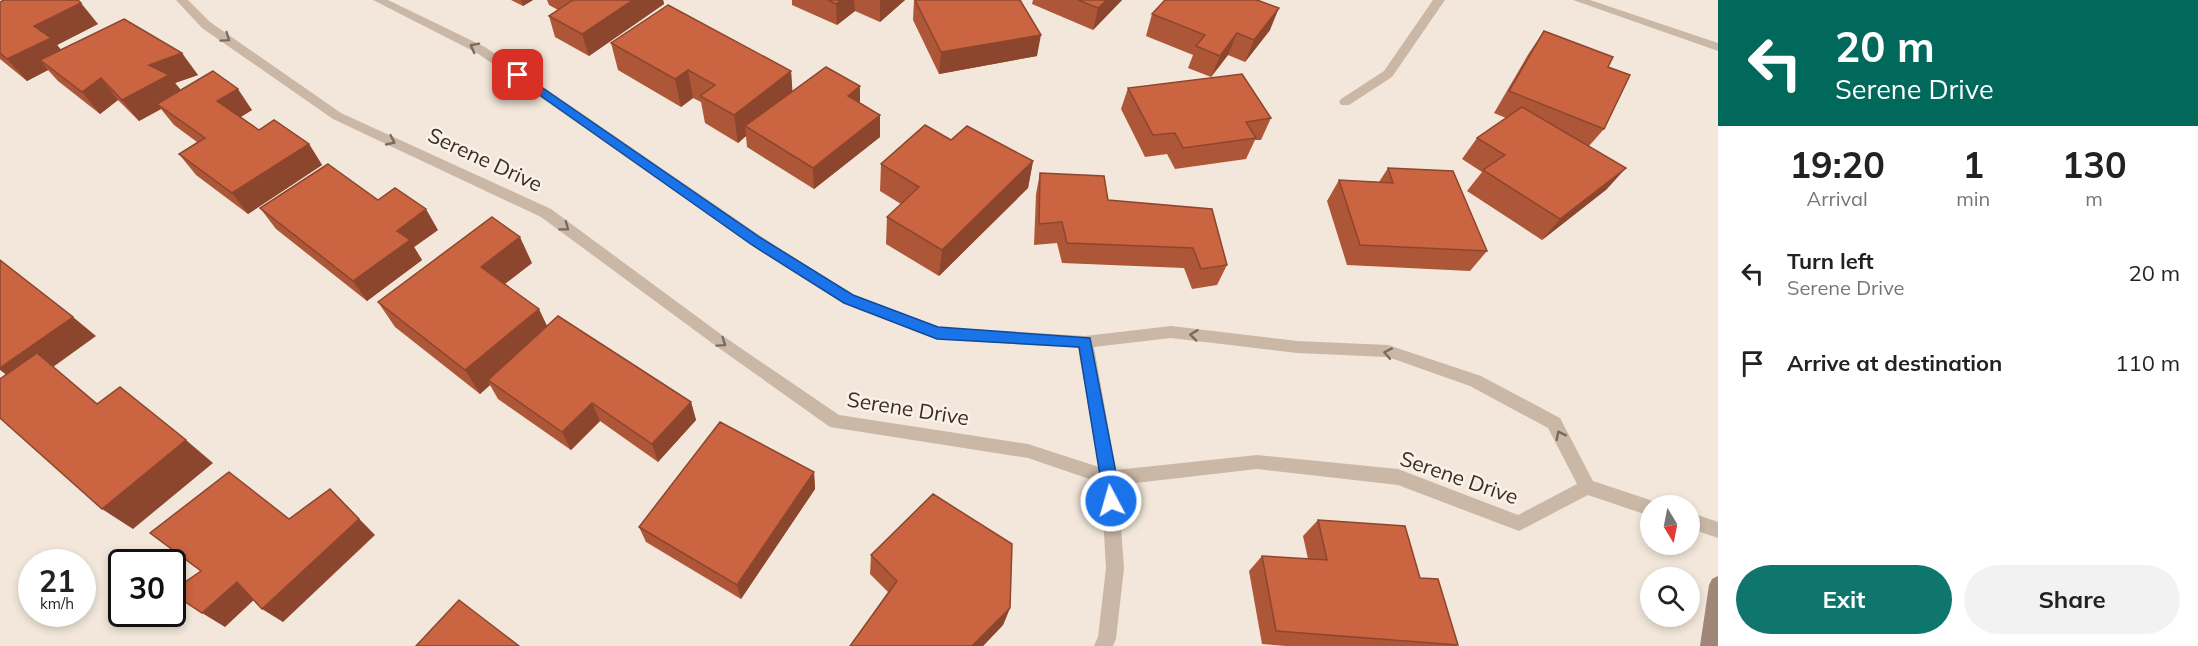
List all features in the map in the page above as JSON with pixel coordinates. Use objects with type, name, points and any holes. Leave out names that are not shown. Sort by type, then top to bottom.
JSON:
[{"type":"main road","points":[[1709,646],[1718,585]]},
{"type":"street","name":"Serene Drive","points":[[182,0],[206,24],[337,116],[546,213],[721,342],[836,422],[1028,451],[1109,478],[1257,462],[1398,477],[1519,523],[1587,487]]},
{"type":"street","points":[[379,0],[481,50],[757,241],[849,299],[937,333],[1085,342],[1171,332],[1297,347],[1388,351],[1475,381],[1554,423],[1587,487],[1640,505]]},
{"type":"street","points":[[1345,102],[1388,74],[1439,0]]},
{"type":"street","points":[[1579,0],[1718,47]]},
{"type":"street","points":[[1085,342],[1109,478],[1116,568],[1107,639],[1103,646]]},
{"type":"street","points":[[1700,524],[1718,530]]},
{"type":"building","points":[[4,0],[78,0],[81,3],[34,26],[51,38],[7,59],[0,53],[0,2]]},
{"type":"building","points":[[573,0],[633,0],[582,34],[549,16]]},
{"type":"building","points":[[828,0],[841,0],[836,4]]},
{"type":"building","points":[[915,0],[1020,0],[1041,35],[941,52]]},
{"type":"building","points":[[1078,0],[1107,0],[1098,8]]},
{"type":"building","points":[[1165,0],[1257,0],[1279,8],[1254,40],[1237,33],[1220,56],[1196,46],[1205,35],[1152,14]]},
{"type":"building","points":[[668,5],[791,71],[734,115],[700,96],[715,85],[688,70],[675,79],[611,43]]},
{"type":"building","points":[[124,19],[182,53],[149,65],[169,75],[122,100],[101,78],[82,92],[40,60]]},
{"type":"building","points":[[1544,31],[1613,57],[1608,67],[1630,75],[1604,129],[1509,91]]},
{"type":"building","points":[[826,67],[860,86],[848,96],[880,115],[813,168],[745,126]]},
{"type":"building","points":[[213,71],[238,89],[217,101],[259,130],[274,120],[309,144],[232,193],[179,154],[205,138],[157,104]]},
{"type":"building","points":[[1242,74],[1271,118],[1246,122],[1256,138],[1183,148],[1175,133],[1153,135],[1128,88]]},
{"type":"building","points":[[1522,107],[1626,168],[1560,219],[1483,170],[1505,155],[1477,138]]},
{"type":"building","points":[[925,125],[951,140],[967,126],[1033,161],[942,250],[887,217],[919,187],[881,164]]},
{"type":"building","points":[[328,164],[378,200],[395,188],[426,209],[397,231],[410,240],[353,281],[260,208]]},
{"type":"building","points":[[1388,168],[1453,171],[1487,251],[1360,245],[1339,180],[1393,183]]},
{"type":"building","points":[[1040,173],[1104,176],[1108,200],[1212,209],[1227,265],[1201,269],[1193,248],[1067,243],[1062,222],[1039,224]]},
{"type":"building","points":[[492,217],[520,237],[481,267],[539,309],[465,370],[378,302]]},
{"type":"building","points":[[0,260],[73,317],[0,368]]},
{"type":"building","points":[[558,316],[691,402],[652,444],[592,403],[562,432],[488,380]]},
{"type":"building","points":[[37,353],[97,404],[120,387],[186,440],[102,509],[0,418],[0,379]]},
{"type":"building","points":[[720,422],[814,472],[737,585],[639,527]]},
{"type":"building","points":[[229,472],[289,519],[330,489],[359,519],[262,609],[237,582],[202,613],[186,602],[186,581],[201,571],[186,560],[186,549],[171,549],[150,533]]},
{"type":"building","points":[[933,494],[1012,544],[1010,608],[972,646],[850,646],[897,581],[871,555]]},
{"type":"building","points":[[1318,520],[1405,526],[1420,578],[1438,579],[1458,645],[1276,631],[1262,556],[1327,560]]},
{"type":"building","points":[[459,600],[519,646],[416,646]]},
{"type":"route","points":[[518,75],[757,241],[849,299],[937,333],[1085,342],[1111,501]]}]
